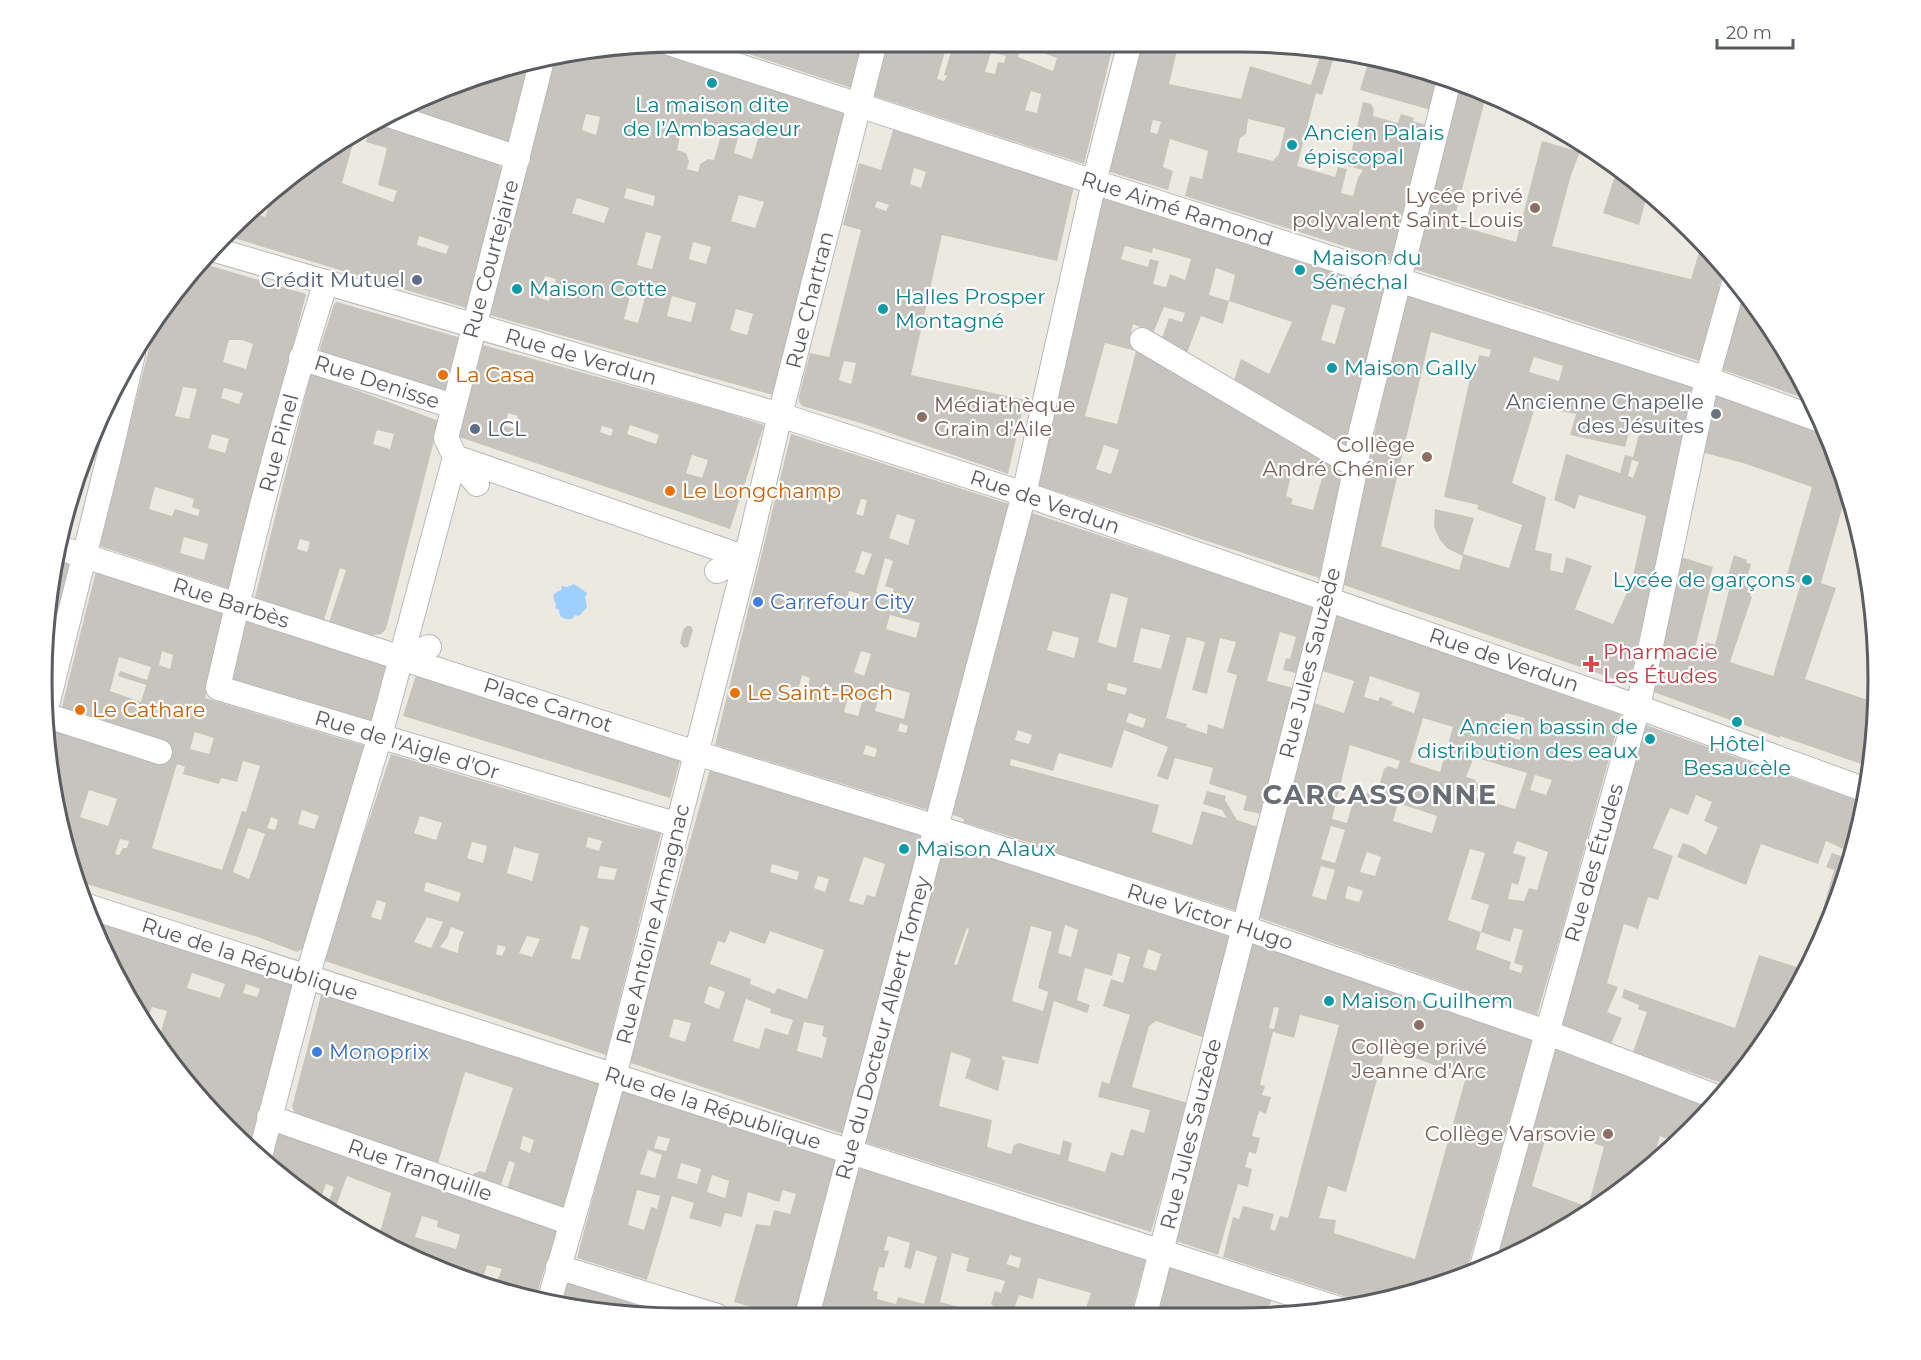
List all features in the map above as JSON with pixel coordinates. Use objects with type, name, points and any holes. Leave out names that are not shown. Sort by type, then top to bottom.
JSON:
[{"type":"street","name":"Rue Aimé Ramond","points":[[697,52],[1707,379],[1811,417]]},
{"type":"street","name":"Rue Chartran","points":[[746,558],[873,52]]},
{"type":"street","name":"Rue du Docteur Albert Tomey","points":[[809,1308],[1024,494],[1094,182],[1127,52]]},
{"type":"street","name":"Rue Courtejaire","points":[[455,457],[446,438],[540,69]]},
{"type":"street","name":"Rue Jules Sauzède","points":[[1146,1308],[1328,599],[1356,466],[1360,436],[1447,88]]},
{"type":"street","points":[[399,118],[518,158]]},
{"type":"street","name":"Rue de Verdun","points":[[221,252],[780,415],[1024,494],[1638,707],[1859,787]]},
{"type":"street","name":"Rue Pinel","points":[[236,605],[302,358],[326,282]]},
{"type":"street","name":"Rue des Études","points":[[1484,1259],[1638,707],[1707,379],[1732,289]]},
{"type":"street","points":[[1142,340],[1356,466]]},
{"type":"street","name":"Rue Denisse","points":[[302,358],[453,406]]},
{"type":"street","points":[[52,675],[72,552],[107,423]]},
{"type":"street","points":[[455,457],[477,484]]},
{"type":"street","points":[[455,457],[746,558]]},
{"type":"street","points":[[262,1148],[307,977],[380,736],[455,457]]},
{"type":"street","name":"Rue Barbès","points":[[72,552],[401,658]]},
{"type":"street","points":[[717,572],[746,558]]},
{"type":"street","points":[[696,753],[746,558]]},
{"type":"street","name":"Rue de l'Aigle d'Or","points":[[236,605],[218,688],[678,825]]},
{"type":"street","points":[[401,658],[429,647]]},
{"type":"street","name":"Place Carnot","points":[[401,658],[696,753]]},
{"type":"street","points":[[54,718],[160,752]]},
{"type":"street","points":[[679,728],[696,753]]},
{"type":"street","name":"Rue Victor Hugo","points":[[696,753],[936,827],[1242,927],[1546,1032],[1712,1095]]},
{"type":"street","name":"Rue Antoine Armagnac","points":[[551,1293],[614,1076],[696,753]]},
{"type":"street","name":"Rue de la République","points":[[96,909],[1319,1302]]},
{"type":"street","name":"Rue Tranquille","points":[[269,1117],[571,1223]]},
{"type":"street","points":[[558,1267],[691,1308]]},
{"type":"water","points":[[574,584],[587,593],[585,597],[587,607],[579,616],[575,615],[572,619],[565,619],[555,608],[553,596],[561,590],[562,586],[567,587]]},
{"type":"building","points":[[742,52],[861,52],[852,88]]},
{"type":"building","points":[[885,52],[945,52],[937,79],[944,81],[951,52],[991,52],[1019,52],[1018,57],[1053,71],[1057,58],[1041,52],[1112,52],[1084,164],[874,96]],"holes":[[[991,52],[1006,56],[1004,63],[998,62],[995,74],[985,72]],[[1031,91],[1041,94],[1037,113],[1025,110]]]},
{"type":"building","points":[[1136,52],[1177,52],[1169,84],[1241,99],[1250,66],[1311,85],[1320,58],[1333,60],[1322,95],[1316,93],[1297,166],[1335,177],[1338,167],[1347,169],[1341,193],[1353,196],[1363,170],[1348,166],[1363,102],[1371,104],[1374,110],[1373,116],[1398,123],[1401,114],[1427,125],[1391,261],[1185,196],[1190,176],[1202,179],[1208,151],[1170,139],[1163,167],[1173,171],[1168,190],[1107,171]],"holes":[[[1248,119],[1285,128],[1279,154],[1273,161],[1237,152],[1240,138],[1246,134]],[[1153,120],[1161,122],[1157,134],[1150,132]]]},
{"type":"building","points":[[662,53],[845,111],[773,395],[486,314],[553,66],[598,58]],"holes":[[[586,114],[600,117],[596,135],[582,130]],[[683,123],[721,135],[714,160],[708,159],[700,164],[698,172],[687,169],[689,161],[686,153],[677,150]],[[740,130],[759,136],[752,159],[734,153]],[[627,188],[655,196],[653,206],[624,198]],[[739,195],[764,202],[755,228],[731,221]],[[577,198],[609,208],[604,223],[572,213]],[[646,232],[661,236],[652,269],[637,265]],[[693,242],[711,247],[706,264],[689,259]],[[545,276],[556,279],[549,301],[539,298]],[[631,293],[645,297],[638,323],[624,319]],[[672,296],[696,303],[691,322],[667,316]],[[736,309],[753,314],[747,335],[730,330]]]},
{"type":"building","points":[[1367,66],[1437,84],[1431,110],[1360,90]]},
{"type":"building","points":[[526,72],[507,147],[410,114],[478,86]]},
{"type":"building","points":[[1457,91],[1485,102],[1453,224],[1516,242],[1542,141],[1580,152],[1571,175],[1552,246],[1691,279],[1699,251],[1722,277],[1719,286],[1722,287],[1699,361],[1411,268]]},
{"type":"building","points":[[391,123],[495,158],[502,169],[466,308],[234,238],[258,215],[265,217],[269,206],[298,182],[353,145],[342,183],[393,202],[397,191],[378,185],[387,148],[366,142],[368,136]],"holes":[[[419,236],[449,246],[446,254],[417,245]]]},
{"type":"building","points":[[894,127],[1074,186],[1057,261],[942,235],[911,375],[1025,400],[1008,474],[864,424],[802,406],[799,402],[810,353],[829,357],[861,230],[843,225],[859,163],[881,170]],"holes":[[[914,168],[926,172],[921,188],[910,184]],[[877,201],[889,205],[886,211],[875,207]],[[844,361],[856,363],[851,384],[839,380]]]},
{"type":"building","points":[[1615,176],[1646,200],[1639,225],[1603,213]]},
{"type":"building","points":[[1103,195],[1386,286],[1348,448],[1232,386],[1241,359],[1269,374],[1292,322],[1229,301],[1223,324],[1201,316],[1187,353],[1162,338],[1169,318],[1182,322],[1185,313],[1164,307],[1153,333],[1133,324],[1131,332],[1345,463],[1319,578],[1037,485]],"holes":[[[1125,246],[1152,253],[1153,248],[1191,259],[1185,280],[1170,274],[1166,287],[1153,284],[1159,261],[1150,259],[1148,267],[1121,259]],[[1216,268],[1235,275],[1229,301],[1209,295]],[[1332,304],[1345,308],[1335,344],[1321,340]],[[1105,343],[1136,351],[1117,424],[1085,416]],[[1104,445],[1119,450],[1111,474],[1096,469]],[[1293,469],[1322,478],[1313,510],[1291,504],[1293,499],[1286,496]]]},
{"type":"building","points":[[208,266],[306,294],[233,590],[99,546],[150,344],[182,298]],"holes":[[[229,340],[242,340],[253,344],[246,369],[223,362]],[[183,387],[197,389],[189,419],[175,416]],[[224,388],[243,393],[239,404],[221,398]],[[212,434],[229,439],[225,453],[208,448]],[[155,487],[194,499],[192,507],[200,510],[198,516],[175,509],[172,516],[149,509]],[[184,537],[208,544],[204,560],[180,553]]]},
{"type":"building","points":[[1406,292],[1694,385],[1629,684],[1341,584]],"holes":[[[1431,332],[1491,350],[1489,357],[1479,355],[1477,367],[1472,369],[1444,497],[1478,505],[1477,509],[1522,525],[1509,568],[1463,554],[1474,518],[1435,509],[1434,527],[1440,540],[1448,549],[1463,556],[1459,570],[1381,546]],[[1534,357],[1563,366],[1559,381],[1529,372]],[[1535,407],[1576,414],[1570,435],[1625,447],[1629,432],[1639,434],[1633,457],[1625,455],[1620,473],[1566,454],[1554,500],[1575,509],[1579,495],[1646,516],[1632,581],[1613,624],[1575,609],[1592,566],[1566,557],[1563,573],[1550,570],[1552,554],[1535,550],[1546,497],[1512,483]],[[1632,460],[1639,462],[1633,478],[1628,476]]]},
{"type":"building","points":[[1739,297],[1763,331],[1801,397],[1720,369]]},
{"type":"building","points":[[337,302],[461,338],[445,397],[321,352],[320,348],[334,304]]},
{"type":"building","points":[[483,345],[764,425],[730,529],[459,437]],"holes":[[[508,413],[518,416],[514,429],[505,426]],[[630,425],[659,435],[656,444],[627,434]],[[602,426],[613,429],[611,436],[600,432]],[[692,455],[708,460],[702,478],[686,473]]]},
{"type":"building","points":[[311,373],[439,421],[386,629],[381,634],[372,635],[329,622],[346,570],[340,568],[324,620],[255,597]],"holes":[[[377,430],[394,434],[390,449],[373,444]],[[300,539],[310,542],[307,552],[297,549]]]},
{"type":"building","points":[[1715,392],[1816,428],[1843,505],[1821,583],[1836,588],[1805,679],[1868,700],[1863,764],[1780,736],[1780,738],[1648,690],[1678,556],[1713,567],[1708,584],[1711,585],[1694,652],[1702,654],[1706,642],[1715,645],[1729,590],[1724,589],[1734,555],[1751,564],[1745,585],[1752,588],[1750,596],[1752,597],[1730,662],[1773,676],[1801,583],[1786,578],[1812,487],[1743,463],[1701,452]]},
{"type":"building","points":[[791,434],[1009,504],[928,810],[715,745]],"holes":[[[861,499],[867,500],[863,516],[856,514]],[[897,514],[915,520],[908,545],[889,538]],[[862,551],[872,554],[864,575],[855,572]],[[885,558],[893,561],[885,586],[894,589],[891,597],[876,592]],[[849,591],[860,594],[857,606],[846,602]],[[890,615],[920,623],[916,638],[886,629]],[[861,651],[871,654],[864,676],[854,672]],[[802,675],[810,678],[805,701],[796,698]],[[882,685],[910,693],[904,719],[875,711]],[[849,694],[863,699],[858,716],[844,712]],[[900,723],[908,726],[906,733],[898,731]],[[866,745],[877,749],[875,757],[863,754]]]},
{"type":"building","points":[[1029,512],[1314,606],[1296,673],[1283,670],[1286,658],[1290,659],[1296,637],[1280,632],[1267,681],[1293,688],[1261,814],[1243,810],[1247,796],[1209,784],[1213,768],[1175,758],[1168,780],[1157,776],[1168,747],[1124,730],[1112,768],[1059,753],[1053,771],[1011,759],[1010,765],[1159,805],[1152,832],[1192,845],[1202,811],[1227,818],[1222,810],[1203,804],[1207,791],[1226,796],[1225,800],[1237,820],[1258,827],[1237,911],[963,822],[964,819],[953,815],[953,804]],"holes":[[[1111,593],[1128,598],[1116,648],[1098,642]],[[1141,628],[1170,635],[1161,669],[1133,662]],[[1053,631],[1079,638],[1074,658],[1047,650]],[[1187,637],[1205,642],[1192,690],[1207,694],[1220,638],[1236,642],[1227,672],[1237,675],[1223,729],[1208,724],[1207,734],[1186,727],[1187,724],[1166,718]],[[1108,683],[1127,688],[1125,695],[1107,690]],[[1129,713],[1146,719],[1143,728],[1126,722]],[[1018,730],[1032,735],[1029,744],[1015,740]]]},
{"type":"building","points":[[64,561],[75,565],[53,649],[58,598]]},
{"type":"building","points":[[96,571],[228,614],[205,698],[369,747],[305,947],[297,952],[258,937],[87,884],[65,802],[55,733]],"holes":[[[162,651],[173,655],[170,669],[159,665]],[[119,657],[151,667],[147,680],[120,671],[118,676],[146,685],[141,702],[110,691]],[[195,732],[214,738],[209,754],[190,749]],[[243,761],[260,766],[246,812],[242,811],[222,870],[152,848],[177,764],[185,767],[183,774],[219,784],[221,778],[237,782]],[[89,790],[117,799],[108,826],[80,817]],[[302,810],[319,816],[314,829],[298,824]],[[271,817],[278,820],[275,830],[267,828]],[[248,828],[265,834],[249,879],[233,872]],[[120,839],[129,841],[127,848],[123,848],[119,855],[115,854]]]},
{"type":"building","points":[[1334,614],[1621,715],[1537,1015],[1257,917],[1311,702],[1344,713],[1354,681],[1319,670]],"holes":[[[1370,676],[1420,693],[1414,713],[1391,705],[1393,702],[1380,697],[1378,701],[1364,697]],[[1505,713],[1525,718],[1520,740],[1501,734]],[[1423,718],[1453,727],[1440,772],[1410,762]],[[1350,745],[1400,761],[1397,769],[1388,766],[1384,769],[1376,796],[1356,790],[1347,823],[1332,819]],[[1563,745],[1577,751],[1573,762],[1559,758]],[[1474,757],[1527,773],[1515,809],[1475,797],[1479,786],[1474,779],[1466,777]],[[1535,775],[1552,780],[1546,795],[1530,790]],[[1398,803],[1437,816],[1432,833],[1393,821]],[[1331,826],[1345,830],[1335,863],[1321,859]],[[1517,841],[1548,852],[1537,890],[1529,888],[1524,901],[1508,899],[1512,883],[1518,885],[1526,857],[1513,853]],[[1470,849],[1485,853],[1471,899],[1489,905],[1481,932],[1448,920]],[[1367,852],[1381,857],[1375,876],[1360,872]],[[1321,866],[1335,870],[1326,900],[1312,896]],[[1348,886],[1363,891],[1359,902],[1345,898]],[[1514,928],[1523,930],[1514,963],[1523,966],[1521,973],[1509,969],[1511,962],[1476,949],[1481,932],[1510,942]]]},
{"type":"building","points":[[242,617],[393,665],[375,723],[225,677]]},
{"type":"building","points":[[691,626],[693,630],[688,647],[684,648],[680,643],[683,630]]},
{"type":"building","points":[[417,672],[681,757],[670,798],[403,716]]},
{"type":"building","points":[[1646,725],[1856,800],[1845,850],[1826,841],[1818,864],[1761,844],[1746,885],[1677,857],[1683,843],[1706,855],[1718,827],[1704,821],[1712,802],[1696,795],[1688,815],[1670,808],[1653,848],[1673,856],[1658,900],[1648,897],[1638,929],[1624,924],[1607,983],[1618,987],[1607,1012],[1622,1018],[1611,1044],[1560,1025],[1637,748]]},
{"type":"building","points":[[391,754],[626,825],[661,833],[606,1055],[322,960]],"holes":[[[420,816],[442,823],[436,840],[414,833]],[[588,837],[602,841],[599,851],[586,847]],[[472,842],[487,846],[483,863],[467,858]],[[514,847],[539,854],[532,881],[507,873]],[[600,866],[617,869],[614,880],[597,878]],[[426,882],[461,893],[458,902],[424,891]],[[377,900],[386,903],[381,920],[371,917]],[[427,917],[443,922],[431,948],[414,942]],[[581,925],[589,928],[580,960],[571,958]],[[451,927],[464,932],[458,953],[440,947]],[[527,936],[540,939],[532,957],[519,953]],[[498,945],[506,947],[502,956],[496,954]]]},
{"type":"building","points":[[710,769],[922,835],[843,1134],[628,1062]],"holes":[[[864,857],[885,864],[875,897],[867,895],[863,905],[849,901]],[[772,864],[799,872],[797,880],[770,872]],[[818,876],[829,879],[825,892],[814,888]],[[730,931],[765,944],[770,931],[824,950],[807,999],[777,988],[775,994],[750,984],[751,979],[710,964],[718,941],[725,943]],[[709,986],[725,992],[719,1009],[704,1003]],[[746,999],[771,1009],[770,1013],[793,1020],[788,1035],[765,1028],[759,1049],[733,1041]],[[674,1019],[691,1023],[685,1042],[669,1037]],[[804,1022],[824,1026],[822,1036],[827,1038],[822,1058],[797,1051]]]},
{"type":"building","points":[[944,840],[1233,934],[1205,1038],[1156,1021],[1149,1026],[1132,1087],[1188,1103],[1151,1232],[864,1142]],"holes":[[[1065,925],[1078,930],[1071,957],[1058,953]],[[1031,926],[1052,932],[1038,988],[1048,992],[1043,1011],[1012,1001]],[[967,928],[969,929],[957,965],[954,964]],[[1148,949],[1161,954],[1156,971],[1143,967]],[[1118,953],[1130,957],[1123,983],[1111,979],[1103,1006],[1130,1015],[1109,1084],[1102,1081],[1098,1097],[1150,1110],[1144,1133],[1131,1129],[1123,1156],[1111,1152],[1105,1172],[1068,1161],[1072,1143],[1063,1140],[1060,1155],[1019,1143],[1014,1145],[1011,1154],[987,1147],[992,1120],[939,1106],[951,1052],[971,1059],[965,1078],[998,1091],[1005,1061],[1002,1056],[1038,1064],[1054,1001],[1087,1013],[1090,1005],[1077,1000],[1085,968],[1112,976]]]},
{"type":"building","points":[[1832,853],[1843,857],[1818,926],[1834,870],[1826,867]]},
{"type":"building","points":[[97,911],[295,981],[253,1140],[208,1094],[161,1033],[167,1011],[152,1007],[149,1015],[117,958]],"holes":[[[192,973],[225,984],[220,998],[187,988]],[[246,984],[260,989],[257,997],[243,993]]]},
{"type":"building","points":[[1253,941],[1532,1040],[1468,1265],[1403,1286],[1348,1298],[1223,1257],[1233,1217],[1239,1219],[1243,1206],[1274,1214],[1270,1229],[1275,1231],[1280,1216],[1288,1218],[1339,1025],[1300,1015],[1294,1038],[1273,1032],[1260,1085],[1265,1086],[1262,1095],[1271,1097],[1266,1114],[1259,1111],[1252,1136],[1260,1138],[1256,1154],[1249,1152],[1245,1167],[1252,1169],[1248,1187],[1238,1184],[1218,1255],[1173,1240]],"holes":[[[1274,1007],[1279,1008],[1274,1029],[1269,1028]],[[1386,1047],[1466,1077],[1415,1259],[1334,1233],[1336,1220],[1319,1218],[1328,1186],[1346,1192]]]},
{"type":"building","points":[[1759,955],[1799,968],[1763,1029],[1722,1083],[1633,1052],[1647,1012],[1638,1009],[1639,1005],[1622,998],[1624,989],[1735,1028]]},
{"type":"building","points":[[333,988],[601,1077],[563,1212],[506,1193],[515,1163],[509,1161],[499,1191],[470,1181],[473,1174],[480,1171],[485,1173],[513,1088],[465,1072],[436,1170],[298,1118],[292,1107],[321,995]],"holes":[[[523,1136],[534,1140],[530,1153],[520,1149]]]},
{"type":"building","name":"Collège Varsovie","points":[[1554,1049],[1703,1105],[1669,1139],[1660,1136],[1655,1152],[1589,1202],[1604,1147],[1549,1126],[1532,1186],[1584,1206],[1519,1243],[1495,1254]]},
{"type":"building","points":[[623,1083],[839,1155],[796,1308],[755,1308],[734,1302],[756,1224],[770,1226],[774,1210],[790,1214],[796,1194],[783,1190],[779,1202],[748,1192],[742,1217],[725,1213],[721,1227],[689,1218],[694,1203],[672,1196],[647,1280],[577,1258]],"holes":[[[658,1136],[670,1139],[666,1151],[654,1148]],[[648,1150],[662,1155],[655,1178],[640,1174]],[[681,1163],[701,1169],[697,1184],[677,1178]],[[712,1175],[729,1181],[725,1198],[707,1192]],[[637,1190],[660,1196],[657,1209],[651,1207],[644,1230],[628,1225]]]},
{"type":"building","points":[[279,1127],[560,1224],[550,1262],[547,1261],[538,1290],[497,1280],[502,1269],[487,1265],[484,1276],[478,1274],[440,1260],[380,1231],[391,1193],[347,1176],[336,1205],[329,1200],[334,1187],[326,1184],[322,1195],[271,1156]],"holes":[[[422,1216],[438,1221],[437,1227],[460,1235],[456,1249],[415,1237]]]},
{"type":"building","points":[[866,1166],[1147,1255],[1133,1308],[1086,1308],[1091,1293],[1038,1278],[1033,1299],[1019,1295],[1014,1308],[995,1308],[991,1304],[995,1291],[1001,1293],[1005,1281],[966,1271],[969,1258],[952,1253],[940,1302],[963,1308],[822,1308],[858,1170]],"holes":[[[888,1236],[910,1243],[904,1267],[911,1269],[916,1250],[937,1257],[924,1304],[898,1297],[896,1304],[877,1299],[878,1292],[873,1290],[879,1267],[884,1268],[889,1251],[884,1250]],[[1010,1255],[1021,1258],[1019,1268],[1006,1264]]]},
{"type":"building","points":[[1168,1263],[1273,1296],[1269,1307],[1157,1308]]},
{"type":"building","points":[[568,1278],[672,1308],[598,1302],[563,1296]]},
{"type":"place","name":"La maison dite de l’Ambasadeur","points":[[712,83]]},
{"type":"place","name":"Ancien Palais épiscopal","points":[[1292,145]]},
{"type":"place","name":"Lycée privé polyvalent Saint-Louis","points":[[1535,208]]},
{"type":"place","name":"Maison du Sénéchal","points":[[1300,270]]},
{"type":"place","name":"Crédit Mutuel","points":[[417,280]]},
{"type":"place","name":"Maison Cotte","points":[[517,289]]},
{"type":"place","name":"Halles Prosper Montagné","points":[[883,309]]},
{"type":"place","name":"Maison Gally","points":[[1332,368]]},
{"type":"place","name":"La Casa","points":[[443,375]]},
{"type":"place","name":"Ancienne Chapelle des Jésuites","points":[[1716,414]]},
{"type":"place","name":"Médiathèque Grain d'Aile","points":[[922,417]]},
{"type":"place","name":"LCL","points":[[475,429]]},
{"type":"place","name":"Collège André Chénier","points":[[1427,457]]},
{"type":"place","name":"Le Longchamp","points":[[670,491]]},
{"type":"place","name":"Lycée de garçons","points":[[1807,580]]},
{"type":"place","name":"Carrefour City","points":[[758,602]]},
{"type":"place","name":"Pharmacie Les Études","points":[[1591,664]]},
{"type":"place","name":"Le Saint-Roch","points":[[735,693]]},
{"type":"place","name":"Le Cathare","points":[[80,710]]},
{"type":"place","name":"Hôtel Besaucèle","points":[[1737,722]]},
{"type":"place","name":"Ancien bassin de distribution des eaux","points":[[1650,739]]},
{"type":"place","name":"Maison Alaux","points":[[904,849]]},
{"type":"place","name":"Maison Guilhem","points":[[1329,1001]]},
{"type":"place","name":"Collège privé Jeanne d'Arc","points":[[1419,1025]]},
{"type":"place","name":"Monoprix","points":[[317,1052]]},
{"type":"place","name":"Collège Varsovie","points":[[1608,1134]]},
{"type":"district","name":"CARCASSONNE","points":[[1380,795]]}]
